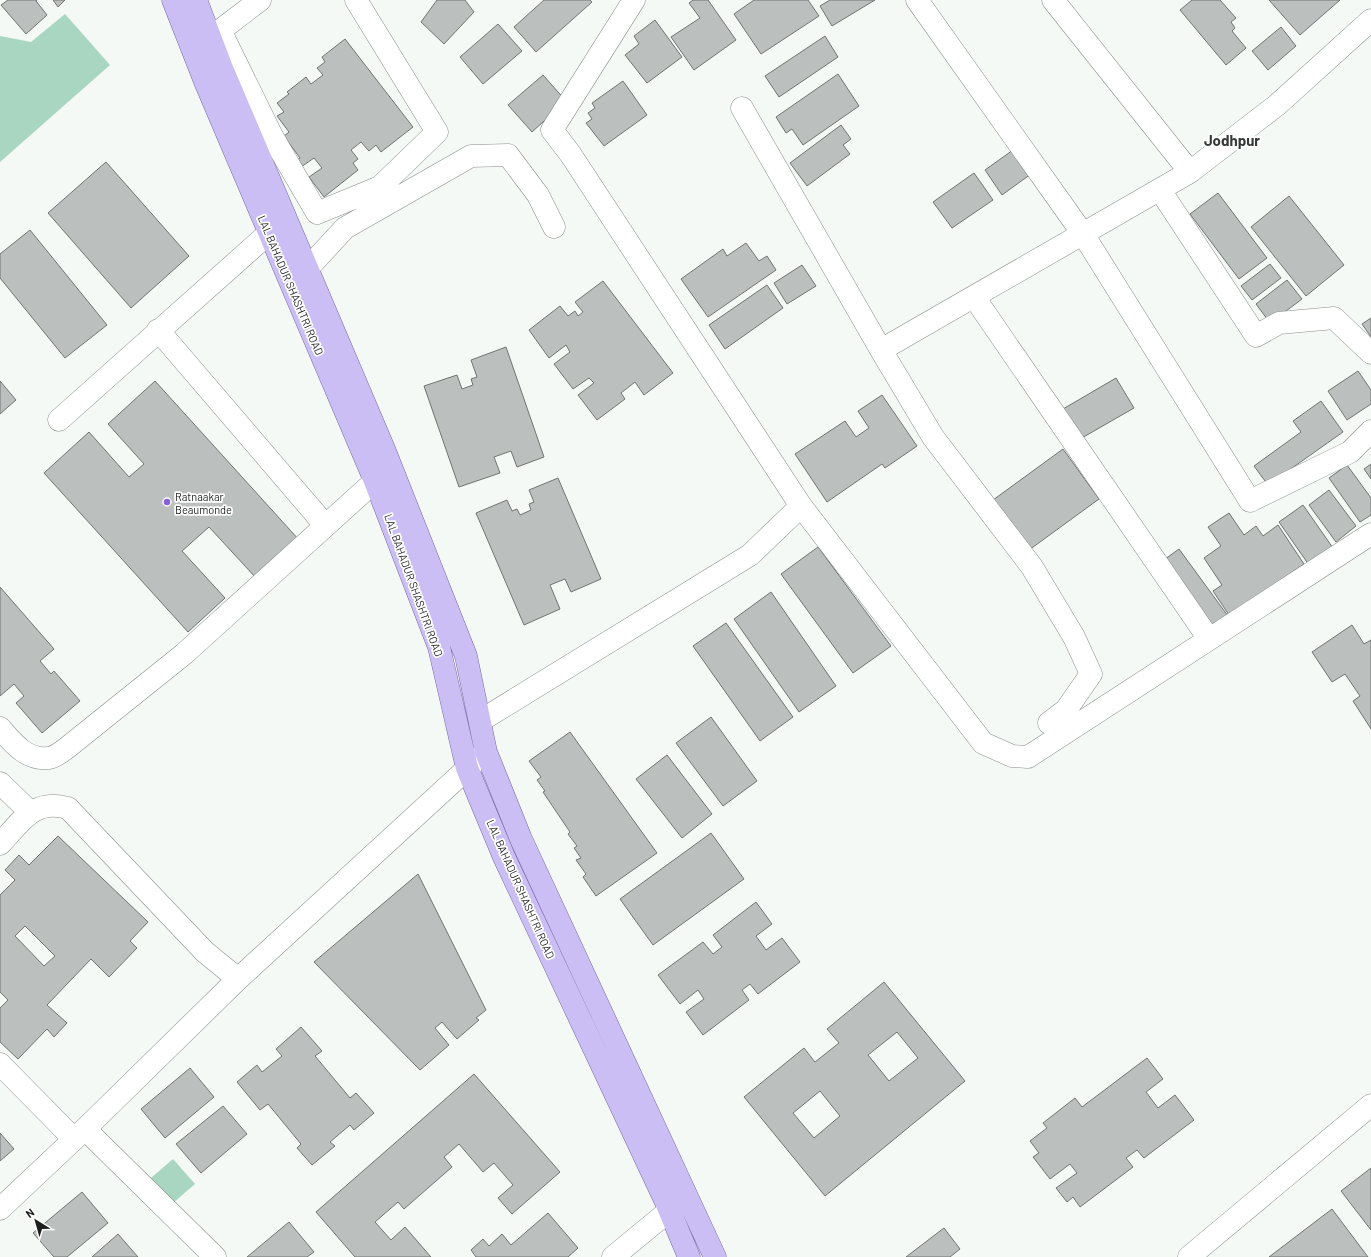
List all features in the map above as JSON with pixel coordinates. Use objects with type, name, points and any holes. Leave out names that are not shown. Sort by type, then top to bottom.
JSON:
[{"type":"main road","name":"LAL BAHADUR SHASHTRI ROAD","points":[[173,0],[208,40],[269,233],[375,481],[439,647],[468,768],[504,857],[670,1210],[689,1257]]},
{"type":"main road","points":[[196,0],[208,40],[308,268],[384,449],[466,656],[486,752],[525,847],[715,1257]]},
{"type":"street","points":[[260,0],[208,40],[272,136],[317,213],[380,187],[437,132],[356,0]]},
{"type":"street","points":[[634,0],[552,130],[571,155],[801,506],[983,743],[1012,756],[1028,757],[1371,534]]},
{"type":"street","points":[[917,0],[1084,234],[1250,501],[1350,452],[1371,431]]},
{"type":"street","points":[[1053,0],[1190,172]]},
{"type":"street","points":[[881,350],[1190,172],[1277,105],[1371,20]]},
{"type":"street","points":[[742,108],[881,350],[933,437],[1032,567],[1074,637],[1091,674],[1066,710],[1049,724]]},
{"type":"street","points":[[308,268],[345,228],[471,156],[508,155],[538,195],[554,227]]},
{"type":"street","points":[[1160,190],[1256,336],[1280,323],[1334,318],[1371,353]]},
{"type":"street","points":[[59,420],[158,330],[269,233]]},
{"type":"street","points":[[974,297],[1209,639]]},
{"type":"street","points":[[158,330],[325,525]]},
{"type":"street","points":[[0,728],[14,744],[30,757],[50,758],[68,747],[184,654],[375,481]]},
{"type":"street","points":[[480,721],[750,555],[801,506]]},
{"type":"street","points":[[0,1209],[238,979],[486,752]]},
{"type":"street","points":[[0,783],[30,812]]},
{"type":"street","points":[[0,844],[30,812],[54,804],[68,808],[205,952],[238,979]]},
{"type":"street","points":[[0,1064],[215,1257]]},
{"type":"street","points":[[1195,1255],[1371,1105]]},
{"type":"street","points":[[613,1257],[670,1210]]},
{"type":"green space","points":[[65,14],[110,65],[0,162],[0,36],[31,42]]},
{"type":"green space","points":[[173,1159],[195,1184],[166,1209],[144,1184]]},
{"type":"building","points":[[8,0],[37,0],[36,1],[47,15],[26,34],[1,5]]},
{"type":"building","points":[[53,0],[65,0],[58,7]]},
{"type":"building","points":[[437,0],[465,0],[474,12],[444,44],[421,22]]},
{"type":"building","points":[[544,0],[590,0],[592,2],[536,52],[514,27]]},
{"type":"building","points":[[693,0],[708,0],[736,40],[694,70],[671,37],[700,18],[689,3]]},
{"type":"building","points":[[754,0],[808,0],[819,16],[761,54],[734,14]]},
{"type":"building","points":[[830,0],[875,0],[832,26],[820,6]]},
{"type":"building","points":[[1192,0],[1220,0],[1236,18],[1231,22],[1235,28],[1232,31],[1246,48],[1226,65],[1180,10]]},
{"type":"building","points":[[1269,0],[1340,0],[1300,35]]},
{"type":"building","points":[[655,20],[682,57],[647,83],[625,55],[639,44],[634,36]]},
{"type":"building","points":[[498,24],[522,51],[483,84],[460,57]]},
{"type":"building","points":[[1281,27],[1296,46],[1268,70],[1252,51]]},
{"type":"building","points":[[825,36],[838,57],[779,97],[765,76]]},
{"type":"building","points":[[345,39],[413,127],[381,152],[376,145],[369,151],[361,142],[351,150],[358,159],[353,163],[358,170],[324,197],[309,177],[322,168],[314,158],[301,167],[296,161],[300,158],[284,136],[289,132],[277,116],[284,112],[277,103],[289,94],[287,92],[306,77],[311,84],[323,75],[317,68],[325,62],[322,57]]},
{"type":"building","points":[[838,74],[859,106],[803,145],[792,129],[786,133],[776,117]]},
{"type":"building","points":[[543,75],[566,101],[532,132],[508,105]]},
{"type":"building","points":[[623,81],[647,115],[604,146],[586,123],[592,119],[588,113],[595,108],[592,103]]},
{"type":"building","points":[[841,125],[851,139],[843,145],[850,154],[807,186],[790,163]]},
{"type":"building","points":[[1013,150],[1031,174],[1002,195],[985,170]]},
{"type":"building","points":[[106,162],[189,256],[131,308],[48,213]]},
{"type":"building","points":[[974,173],[993,200],[952,228],[933,202]]},
{"type":"building","points":[[1218,193],[1267,258],[1239,279],[1190,214]]},
{"type":"building","points":[[1289,196],[1344,265],[1306,296],[1251,227]]},
{"type":"building","points":[[30,230],[107,325],[65,358],[0,278],[0,254]]},
{"type":"building","points":[[746,243],[759,261],[767,256],[776,270],[708,317],[681,279],[723,249],[727,256]]},
{"type":"building","points":[[1270,264],[1281,278],[1252,300],[1241,286]]},
{"type":"building","points":[[802,265],[816,286],[787,304],[774,283]]},
{"type":"building","points":[[1287,280],[1302,299],[1270,323],[1256,304]]},
{"type":"building","points":[[603,281],[673,373],[644,395],[635,382],[621,393],[625,399],[597,420],[578,395],[594,383],[589,378],[573,389],[554,364],[570,352],[566,345],[549,358],[529,330],[560,306],[568,316],[575,311],[578,316],[583,312],[575,302]]},
{"type":"building","points":[[767,285],[783,308],[725,349],[709,325]]},
{"type":"building","points":[[1371,318],[1371,337],[1362,324]]},
{"type":"building","points":[[506,347],[544,457],[517,467],[511,451],[494,457],[500,473],[459,487],[424,386],[457,375],[462,389],[473,385],[471,379],[477,377],[471,360]]},
{"type":"building","points":[[1358,371],[1371,390],[1371,404],[1347,420],[1328,391]]},
{"type":"building","points":[[1116,378],[1134,408],[1080,439],[1063,409]]},
{"type":"building","points":[[0,381],[16,400],[0,414]]},
{"type":"building","name":"Ratnaakar Beaumonde","points":[[155,381],[300,541],[257,579],[209,527],[182,551],[225,598],[188,632],[44,473],[89,432],[129,477],[144,464],[108,424]]},
{"type":"building","points":[[882,395],[917,446],[885,468],[882,464],[827,502],[795,454],[845,421],[856,437],[869,428],[858,411]]},
{"type":"building","points":[[1321,401],[1343,432],[1268,485],[1254,466],[1301,432],[1293,421]]},
{"type":"building","points":[[1063,449],[1099,499],[1029,550],[993,500]]},
{"type":"building","points":[[1371,464],[1371,479],[1364,469]]},
{"type":"building","points":[[1347,465],[1371,498],[1371,515],[1360,522],[1329,478]]},
{"type":"building","points":[[558,478],[601,579],[571,592],[565,579],[550,585],[560,609],[524,625],[476,513],[507,500],[512,511],[517,509],[520,515],[531,510],[529,504],[534,502],[529,490]]},
{"type":"building","points":[[1329,490],[1356,526],[1336,542],[1309,505]]},
{"type":"building","points":[[1303,505],[1333,548],[1309,565],[1279,522]]},
{"type":"building","points":[[1229,513],[1244,535],[1256,526],[1263,536],[1278,525],[1304,564],[1229,615],[1213,591],[1222,585],[1204,558],[1221,546],[1208,527]]},
{"type":"building","points":[[818,547],[891,646],[853,673],[781,574]]},
{"type":"building","points":[[1179,549],[1228,616],[1210,630],[1161,562]]},
{"type":"building","points":[[0,587],[54,649],[40,661],[51,674],[54,671],[80,701],[42,733],[16,703],[24,696],[14,684],[0,696]]},
{"type":"building","points":[[771,592],[836,686],[799,712],[734,619]]},
{"type":"building","points":[[726,623],[793,717],[760,741],[693,646]]},
{"type":"building","points":[[1352,625],[1364,644],[1371,640],[1371,729],[1353,701],[1360,696],[1345,674],[1332,682],[1312,652]]},
{"type":"building","points":[[711,717],[757,781],[723,806],[676,743]]},
{"type":"building","points":[[570,732],[657,853],[596,896],[583,877],[586,874],[576,860],[581,858],[574,848],[577,846],[568,834],[570,832],[543,792],[545,791],[537,780],[541,777],[529,761]]},
{"type":"building","points":[[667,755],[712,814],[682,838],[636,779]]},
{"type":"building","points":[[711,833],[744,879],[653,945],[620,899]]},
{"type":"building","points":[[58,836],[148,922],[130,941],[137,948],[109,977],[91,959],[47,1005],[67,1023],[54,1037],[47,1029],[18,1059],[0,1042],[0,1008],[8,1000],[0,992],[0,895],[15,880],[5,870],[19,855],[29,865]],"holes":[[[25,926],[55,956],[44,966],[15,936]]]},
{"type":"building","points":[[418,874],[486,1010],[476,1018],[479,1020],[457,1039],[442,1022],[435,1028],[449,1045],[420,1070],[314,962]]},
{"type":"building","points":[[756,902],[772,924],[756,936],[766,950],[782,938],[800,962],[758,994],[750,984],[742,990],[749,1000],[703,1035],[686,1012],[704,999],[698,990],[680,1004],[658,975],[703,942],[713,954],[722,947],[713,935]]},
{"type":"building","points":[[884,982],[965,1081],[825,1196],[744,1097],[804,1048],[815,1062],[839,1043],[827,1029]],"holes":[[[897,1032],[918,1058],[889,1081],[868,1055]],[[820,1091],[840,1116],[814,1138],[793,1113]]]},
{"type":"building","points":[[301,1027],[322,1051],[315,1056],[350,1098],[356,1093],[374,1113],[354,1130],[350,1125],[330,1142],[335,1146],[312,1165],[297,1148],[301,1144],[268,1104],[260,1110],[237,1082],[257,1065],[262,1072],[282,1056],[276,1049]]},
{"type":"building","points":[[1147,1058],[1163,1079],[1146,1092],[1158,1108],[1175,1095],[1194,1120],[1144,1158],[1137,1150],[1126,1158],[1133,1167],[1080,1207],[1073,1197],[1067,1202],[1056,1188],[1077,1173],[1070,1164],[1050,1179],[1033,1157],[1039,1153],[1030,1141],[1047,1128],[1043,1123],[1075,1098],[1082,1107]]},
{"type":"building","points":[[190,1068],[214,1097],[165,1138],[141,1109]]},
{"type":"building","points":[[474,1074],[560,1172],[512,1214],[498,1198],[513,1185],[494,1163],[483,1172],[459,1144],[444,1157],[452,1167],[404,1209],[398,1202],[375,1222],[391,1240],[405,1227],[431,1257],[355,1257],[316,1212]]},
{"type":"building","points":[[223,1106],[247,1134],[201,1173],[176,1144]]},
{"type":"building","points":[[0,1133],[14,1149],[0,1161]]},
{"type":"building","points":[[1371,1168],[1371,1230],[1341,1191]]},
{"type":"building","points":[[82,1192],[108,1223],[67,1257],[54,1257],[33,1233]]},
{"type":"building","points":[[1332,1209],[1368,1257],[1269,1257]]},
{"type":"building","points":[[548,1213],[578,1248],[568,1257],[476,1257],[471,1250],[483,1239],[489,1246],[502,1234],[511,1245]]},
{"type":"building","points":[[289,1222],[314,1252],[307,1257],[247,1257]]},
{"type":"building","points":[[944,1228],[960,1249],[950,1257],[906,1257]]},
{"type":"building","points":[[118,1234],[138,1257],[92,1257]]},
{"type":"place","name":"Ratnaakar Beaumonde","points":[[167,502]]},
{"type":"district","name":"Jodhpur","points":[[1232,140]]}]
